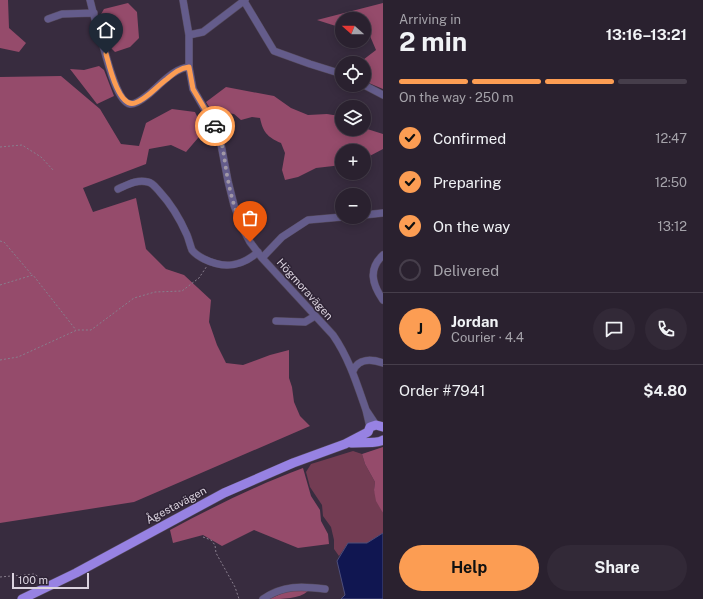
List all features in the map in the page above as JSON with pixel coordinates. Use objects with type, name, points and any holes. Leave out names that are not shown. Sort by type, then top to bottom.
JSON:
[{"type":"main road","points":[[372,442],[367,436],[377,428]]},
{"type":"main road","name":"Ågestavägen","points":[[22,599],[76,573],[224,493],[293,462],[346,444],[377,428]]},
{"type":"main road","name":"Ågestavägen","points":[[346,444],[378,443],[383,440]]},
{"type":"street","points":[[90,0],[110,69],[118,91],[124,101],[130,104],[135,103],[148,95],[173,74],[189,67]]},
{"type":"street","name":"Högmoravägen","points":[[183,0],[190,35],[189,67],[193,89],[219,134],[228,182],[242,227],[260,255],[339,343],[352,370],[366,410],[377,428]]},
{"type":"street","points":[[190,35],[203,32],[245,0],[274,51],[335,72]]},
{"type":"street","points":[[48,19],[62,14],[94,13]]},
{"type":"street","points":[[371,89],[383,95]]},
{"type":"street","points":[[118,189],[136,181],[147,182],[153,185],[178,215],[193,251],[200,258],[222,266],[239,264],[260,255],[282,237],[308,220],[335,218]]},
{"type":"street","points":[[371,213],[382,210]]},
{"type":"street","points":[[383,255],[374,266],[373,270],[375,285],[383,300]]},
{"type":"street","points":[[276,321],[305,322],[315,316]]},
{"type":"street","points":[[352,370],[360,362],[370,360],[383,363]]},
{"type":"street","points":[[263,599],[284,589],[302,586],[325,589]]},
{"type":"path","points":[[0,147],[22,144],[41,157],[54,171]]},
{"type":"path","points":[[0,241],[4,242],[33,275],[77,330]]},
{"type":"path","points":[[0,360],[18,357],[77,330],[91,330],[134,298],[155,292],[182,291],[199,278],[210,262]]},
{"type":"path","points":[[0,285],[33,275]]},
{"type":"path","points":[[203,537],[211,540],[215,545],[216,553],[235,587],[239,599]]},
{"type":"path","points":[[0,577],[34,574],[47,582]]},
{"type":"shaded area","points":[[0,0],[8,0],[9,28],[26,43],[19,52],[0,48]]},
{"type":"shaded area","points":[[128,3],[137,12],[139,38],[130,47],[115,52],[107,44],[97,21],[104,9]]},
{"type":"shaded area","points":[[383,3],[383,89],[371,84],[371,56],[368,56],[376,50],[371,38],[371,12],[348,12]]},
{"type":"shaded area","points":[[335,15],[335,26],[317,20]]},
{"type":"shaded area","points":[[99,66],[104,70],[114,96],[97,104],[70,69],[84,70]]},
{"type":"shaded area","points":[[61,76],[100,109],[121,144],[139,146],[146,123],[172,109],[195,112],[204,131],[186,152],[171,145],[149,149],[146,164],[83,188],[93,212],[136,198],[146,249],[166,269],[184,275],[211,300],[209,322],[217,345],[226,363],[243,365],[289,350],[289,378],[294,402],[300,416],[310,426],[134,502],[0,523],[0,77]]},
{"type":"shaded area","points":[[226,87],[274,96],[291,108],[308,115],[335,115],[335,136],[371,136],[371,130],[383,134],[383,149],[371,155],[371,144],[335,144],[335,166],[316,168],[298,177],[285,180],[282,170],[285,153],[281,143],[272,139],[266,134],[260,118],[252,117],[241,120],[234,114],[211,110],[206,102]]},
{"type":"shaded area","points":[[383,447],[383,513],[376,501],[374,490],[375,482],[365,464],[362,454]]},
{"type":"shaded area","points":[[353,451],[362,454],[365,464],[375,482],[374,490],[383,513],[383,533],[367,543],[348,543],[339,556],[334,549],[334,540],[331,527],[323,516],[322,505],[310,487],[306,472],[311,464]]},
{"type":"shaded area","points":[[303,468],[311,496],[320,510],[321,521],[328,534],[329,544],[298,548],[254,530],[222,546],[203,535],[173,543],[170,530],[235,497]]},
{"type":"shaded area","points":[[383,533],[383,599],[341,599],[345,595],[337,561],[348,543],[367,543]]},
{"type":"shaded area","points":[[290,590],[308,591],[300,596],[285,599],[269,599]]},
{"type":"way so far","points":[[215,126],[219,134],[223,150],[228,182],[234,204],[242,227],[250,242]]},
{"type":"route","points":[[106,54],[118,91],[124,101],[130,104],[135,103],[148,95],[173,74],[189,67],[193,89],[215,126]]}]
